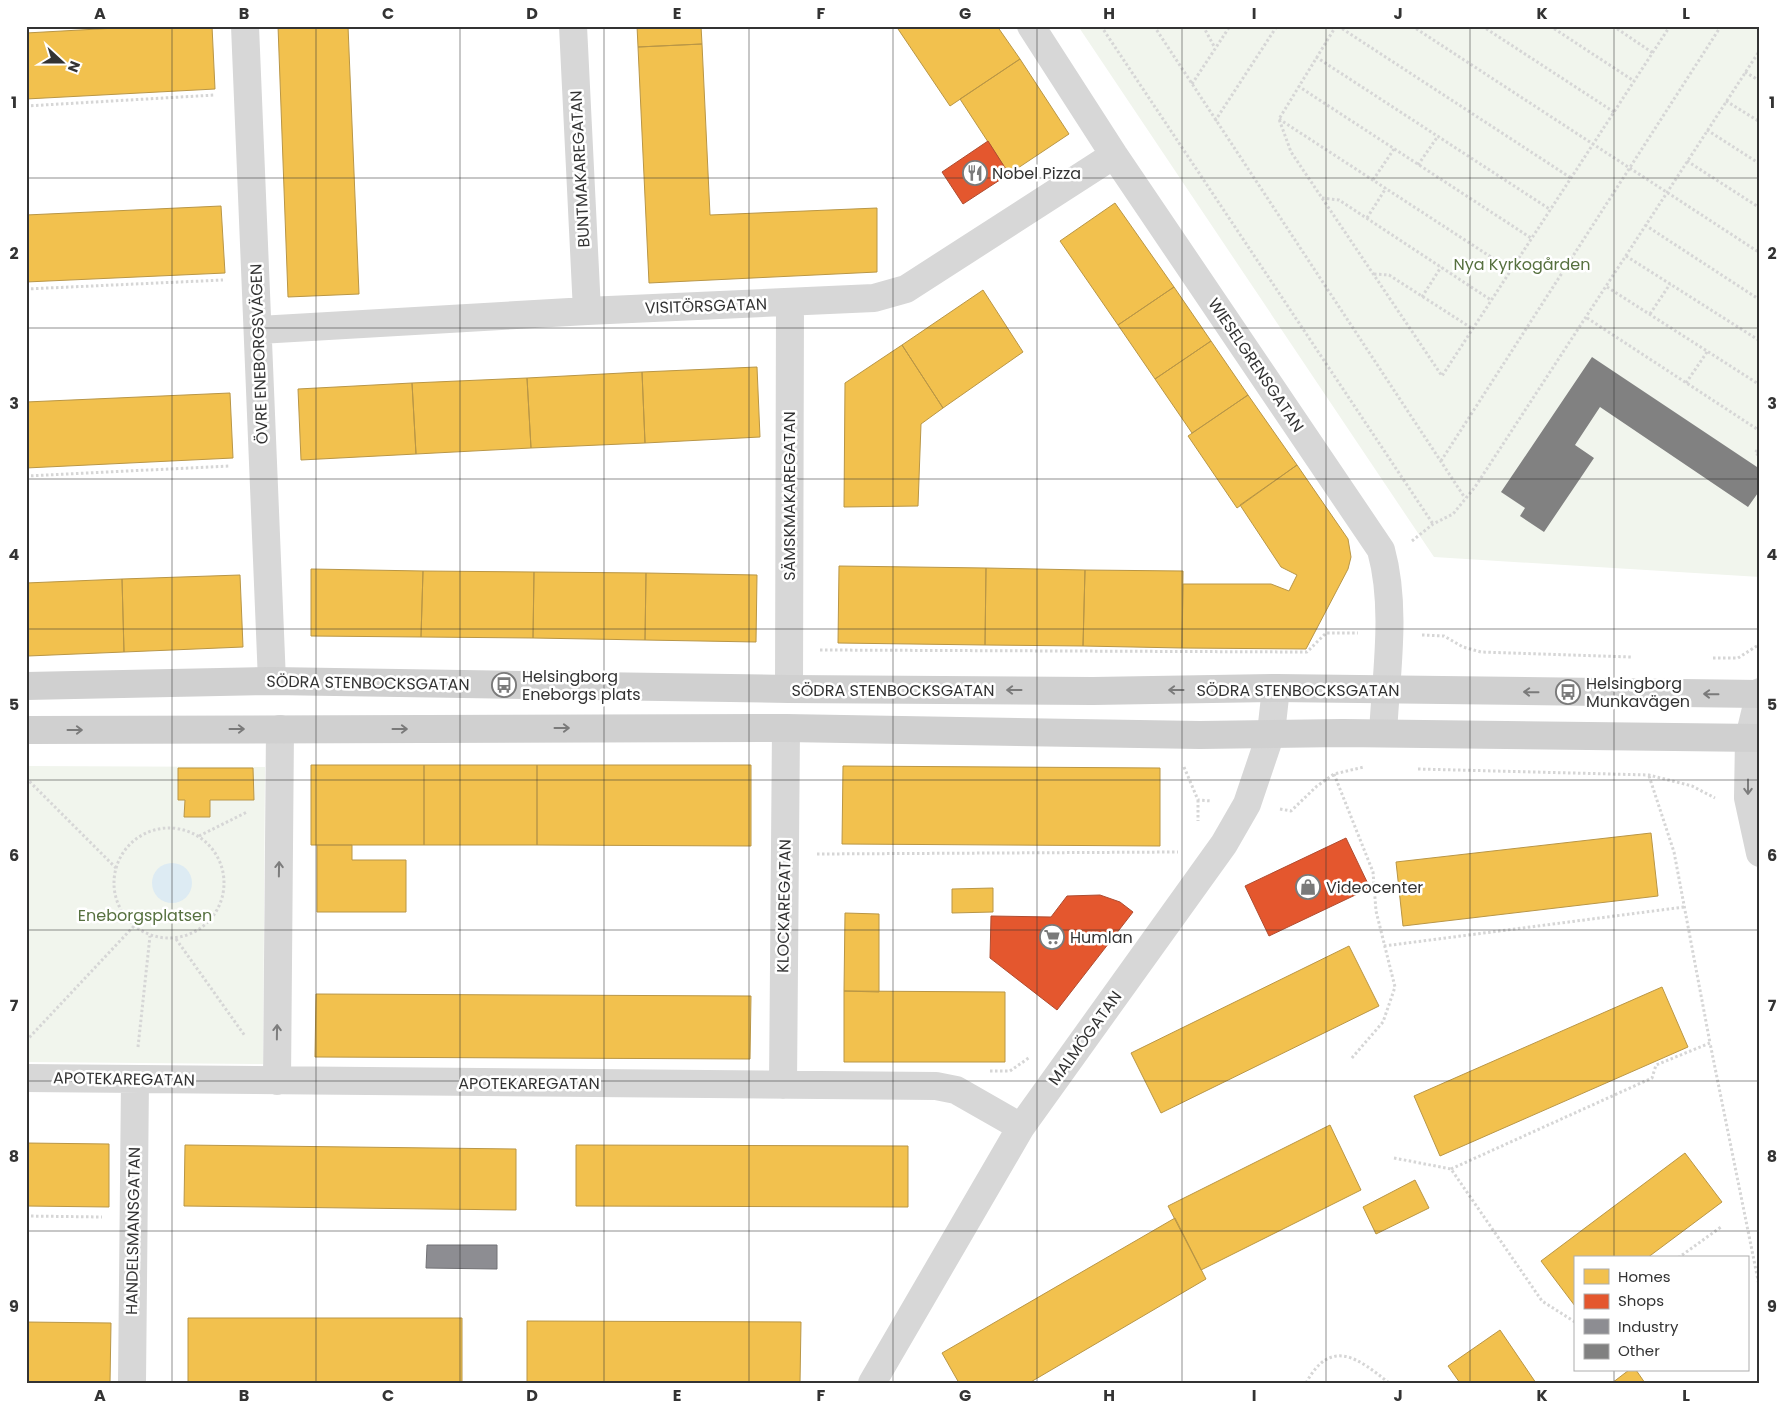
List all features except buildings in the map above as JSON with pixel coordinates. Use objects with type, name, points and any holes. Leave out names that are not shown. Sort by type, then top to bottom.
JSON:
[{"type":"main road","name":"SÖDRA STENBOCKSGATAN","points":[[26,686],[272,681],[789,690],[1210,690],[1276,688],[1759,694]]},
{"type":"main road","points":[[26,730],[786,728],[1200,735],[1383,733],[1754,738]]},
{"type":"street","name":"ÖVRE ENEBORGSVÄGEN","points":[[245,26],[272,681]]},
{"type":"street","name":"BUNTMAKAREGATAN","points":[[573,26],[587,311]]},
{"type":"street","name":"WIESELGRENSGATAN","points":[[1031,26],[1114,155],[1372,534],[1383,558],[1387,582],[1389,633],[1383,733]]},
{"type":"street","name":"VISITÖRSGATAN","points":[[259,330],[587,311],[874,298],[906,289],[1114,155]]},
{"type":"street","name":"SÄMSKMAKAREGATAN","points":[[789,690],[790,302]]},
{"type":"street","name":"MALMÖGATAN","points":[[872,1383],[1021,1127],[1224,844],[1247,804],[1271,733],[1276,688]]},
{"type":"street","points":[[1759,694],[1748,798],[1760,853]]},
{"type":"street","name":"KLOCKAREGATAN","points":[[782,1085],[786,728]]},
{"type":"street","points":[[277,1080],[280,729]]},
{"type":"street","name":"APOTEKAREGATAN","points":[[26,1078],[936,1086],[956,1090],[1021,1127]]},
{"type":"street","name":"HANDELSMANSGATAN","points":[[132,1383],[134,1079]]},
{"type":"path","points":[[1101,26],[1433,524]]},
{"type":"path","points":[[1154,26],[1465,498]]},
{"type":"path","points":[[1203,26],[1216,48]]},
{"type":"path","points":[[1192,84],[1230,26]]},
{"type":"path","points":[[1216,121],[1277,26]]},
{"type":"path","points":[[1571,178],[1337,26],[1279,119],[1291,152],[1442,376],[1551,210],[1670,26]]},
{"type":"path","points":[[1412,26],[1760,253]]},
{"type":"path","points":[[1482,26],[1614,112]]},
{"type":"path","points":[[1550,26],[1634,81]]},
{"type":"path","points":[[1613,26],[1653,53]]},
{"type":"path","points":[[1441,461],[1721,26]]},
{"type":"path","points":[[1383,558],[1410,543],[1433,524],[1453,514],[1475,487],[1760,50]]},
{"type":"path","points":[[1316,57],[1551,210]]},
{"type":"path","points":[[1746,72],[1760,81]]},
{"type":"path","points":[[1298,86],[1532,238]]},
{"type":"path","points":[[26,106],[248,93]]},
{"type":"path","points":[[1726,101],[1760,122]]},
{"type":"path","points":[[1279,119],[1511,270]]},
{"type":"path","points":[[1708,130],[1760,164]]},
{"type":"path","points":[[1418,165],[1438,136]]},
{"type":"path","points":[[1373,180],[1394,148]]},
{"type":"path","points":[[1687,161],[1760,208]]},
{"type":"path","points":[[1367,218],[1386,188]]},
{"type":"path","points":[[1322,198],[1339,200],[1492,300]]},
{"type":"path","points":[[1646,225],[1760,300]]},
{"type":"path","points":[[1626,256],[1760,341]]},
{"type":"path","points":[[1422,297],[1441,267]]},
{"type":"path","points":[[1373,274],[1389,275],[1473,329]]},
{"type":"path","points":[[26,289],[256,278]]},
{"type":"path","points":[[1650,314],[1670,284]]},
{"type":"path","points":[[1607,286],[1760,385]]},
{"type":"path","points":[[1586,318],[1760,431]]},
{"type":"path","points":[[1686,383],[1707,352]]},
{"type":"path","points":[[1760,446],[1755,453],[1760,456]]},
{"type":"path","points":[[26,476],[264,464]]},
{"type":"path","points":[[789,650],[1307,652],[1326,633],[1389,633],[1444,636],[1463,647],[1481,652],[1640,658]]},
{"type":"path","points":[[1704,659],[1738,658],[1760,644]]},
{"type":"path","points":[[1210,690],[1217,652]]},
{"type":"path","points":[[1197,828],[1198,800],[1194,787],[1183,768],[1200,735]]},
{"type":"path","points":[[1198,800],[1247,804],[1291,811],[1317,786],[1334,774],[1364,767],[1374,768]]},
{"type":"path","points":[[1414,769],[1649,775],[1692,786],[1721,801],[1748,798]]},
{"type":"path","points":[[1334,774],[1373,872],[1376,912],[1395,987],[1383,1022],[1351,1059]]},
{"type":"path","points":[[1649,775],[1674,852],[1760,1290]]},
{"type":"path","points":[[26,778],[116,868]]},
{"type":"path","points":[[199,836],[280,796]]},
{"type":"path","points":[[174,828],[199,836],[212,847],[220,862],[225,878],[223,896],[217,911],[207,924],[192,934],[176,939],[150,936],[134,926],[122,912],[115,895],[116,868],[128,846],[150,832],[174,828]]},
{"type":"path","points":[[807,854],[1184,852],[1178,860]]},
{"type":"path","points":[[1384,946],[1684,907]]},
{"type":"path","points":[[26,1041],[134,926]]},
{"type":"path","points":[[134,1079],[150,936]]},
{"type":"path","points":[[176,939],[249,1041]]},
{"type":"path","points":[[1394,1158],[1451,1169],[1652,1078],[1656,1065],[1710,1043]]},
{"type":"path","points":[[980,1071],[1010,1071],[1031,1056]]},
{"type":"path","points":[[1451,1169],[1542,1301],[1574,1321]]},
{"type":"path","points":[[26,1216],[133,1217]]},
{"type":"path","points":[[1681,1256],[1721,1227]]},
{"type":"path","points":[[1306,1383],[1314,1368],[1330,1358],[1349,1355],[1367,1364],[1389,1383]]},
{"type":"green space","name":"Nya Kyrkogården","points":[[1078,26],[1760,26],[1760,577],[1434,557]]},
{"type":"green space","name":"Eneborgsplatsen","points":[[26,766],[265,767],[263,1064],[26,1062]]},
{"type":"shaded area","points":[[176,863],[183,866],[189,872],[192,883],[191,891],[183,900],[176,903],[168,903],[161,900],[153,891],[152,879],[155,872],[164,864]]},
{"type":"place","name":"Nobel Pizza","points":[[975,173]]},
{"type":"place","name":"Helsingborg Eneborgs plats","points":[[504,685]]},
{"type":"place","name":"Helsingborg Munkavägen","points":[[1568,692]]},
{"type":"place","name":"Videocenter","points":[[1308,887]]},
{"type":"place","name":"Humlan","points":[[1052,937]]}]
